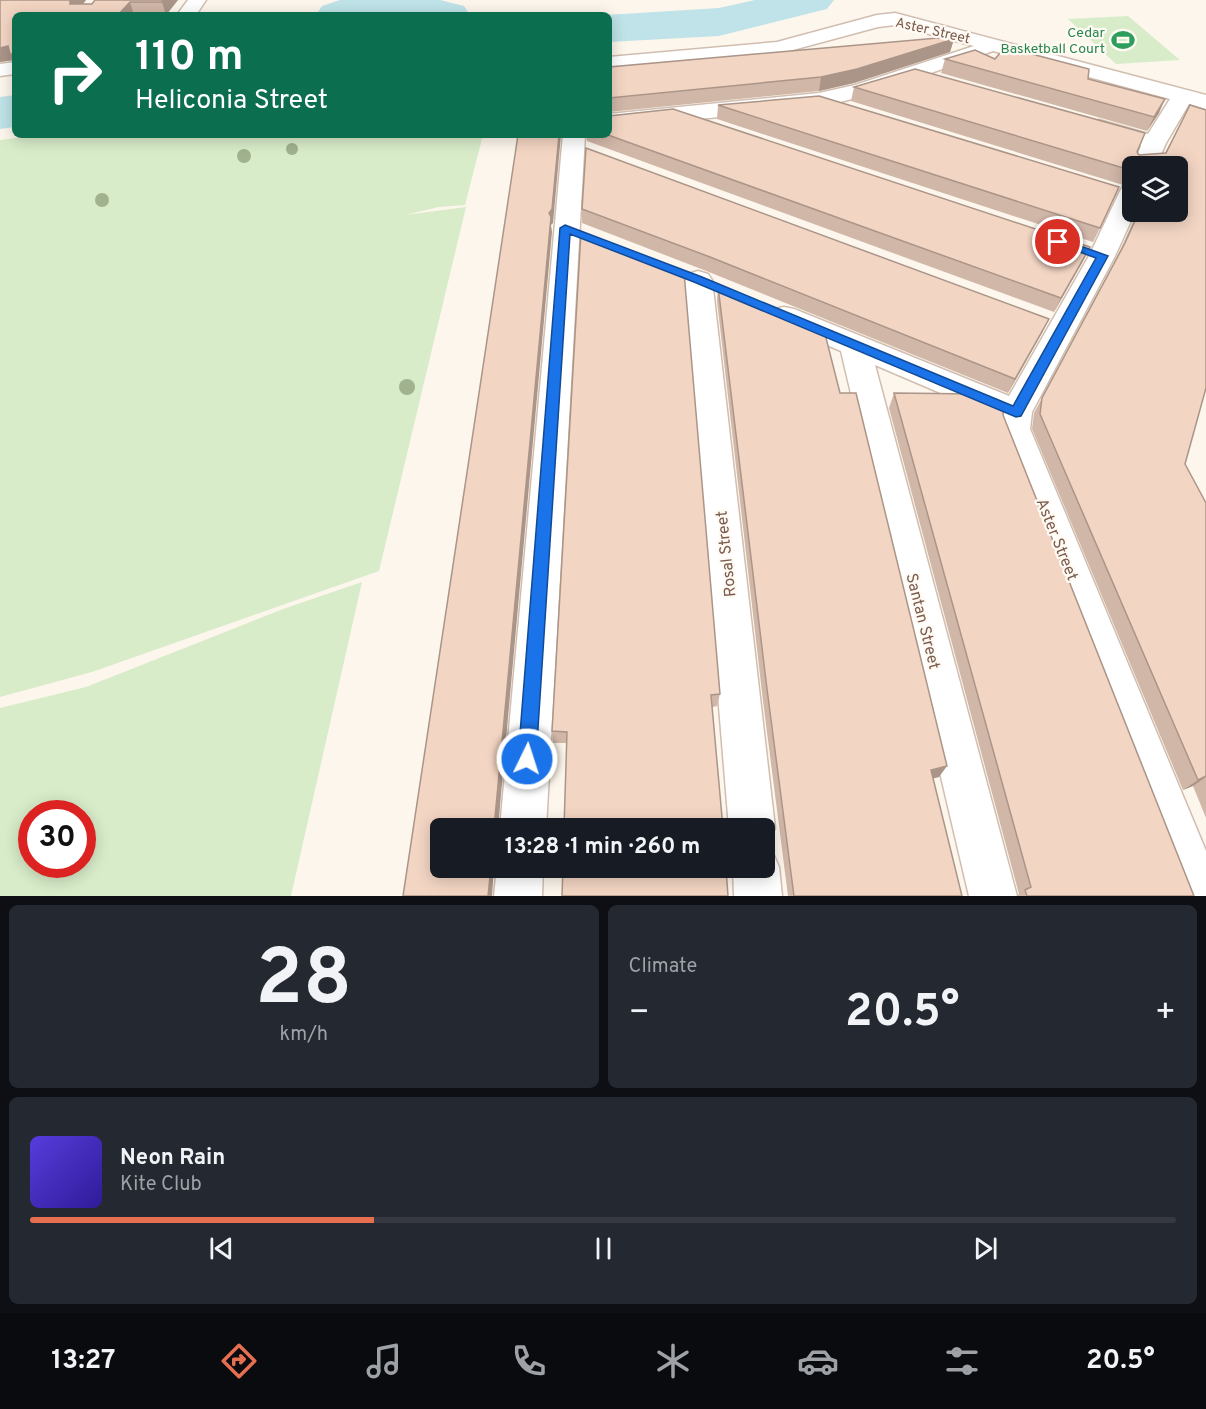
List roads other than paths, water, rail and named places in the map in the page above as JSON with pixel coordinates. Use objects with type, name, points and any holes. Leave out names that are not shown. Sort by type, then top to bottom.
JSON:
[{"type":"street","name":"Aster Street","points":[[612,63],[778,48],[877,21],[895,19],[1206,102]]},
{"type":"street","points":[[612,121],[819,100],[912,74],[996,46]]},
{"type":"street","points":[[912,74],[947,84]]},
{"type":"street","points":[[1147,156],[1183,96]]},
{"type":"street","points":[[819,100],[863,114]]},
{"type":"street","points":[[675,115],[731,134]]},
{"type":"street","points":[[1074,120],[1155,143]]},
{"type":"street","points":[[523,818],[576,232],[581,146]]},
{"type":"street","points":[[761,306],[1016,412],[1051,324],[1122,197]]},
{"type":"street","name":"Rosal Street","points":[[701,281],[751,818]]},
{"type":"street","name":"Santan Street","points":[[855,346],[993,896]]},
{"type":"street","name":"Aster Street","points":[[1016,412],[1014,429],[1201,896]]},
{"type":"street","points":[[518,896],[519,878]]},
{"type":"street","points":[[757,878],[758,896]]},
{"type":"waterway","points":[[612,28],[719,22],[812,0]]},
{"type":"waterway","points":[[346,12],[379,6],[432,12]]},
{"type":"waterway","points":[[0,113],[12,111]]},
{"type":"place","name":"Cedar Basketball Court","points":[[1123,40]]}]
